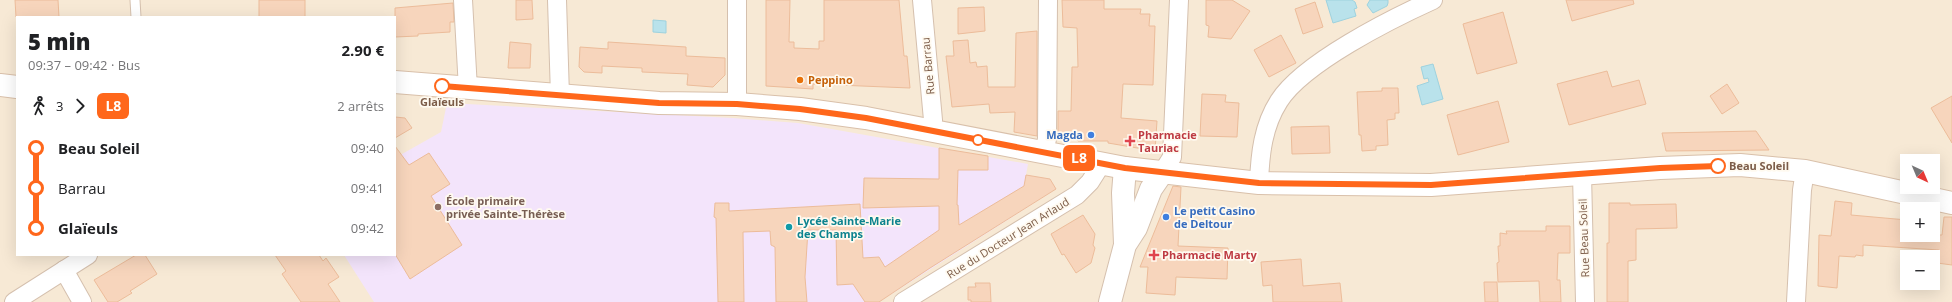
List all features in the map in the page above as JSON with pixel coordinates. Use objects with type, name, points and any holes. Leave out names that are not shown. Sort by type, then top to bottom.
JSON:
[{"type":"main road","points":[[396,82],[560,96],[594,96],[659,103],[737,104],[840,114],[1125,168],[1259,183],[1431,185],[1660,168],[1740,165],[1805,170],[1952,202]]},
{"type":"main road","points":[[0,85],[16,87]]},
{"type":"main road","points":[[1125,168],[1124,193],[1126,245]]},
{"type":"main road","points":[[1110,302],[1126,245],[1136,228],[1151,189],[1162,173]]},
{"type":"street","points":[[463,0],[468,89]]},
{"type":"street","points":[[556,0],[560,96]]},
{"type":"street","points":[[737,0],[737,104]]},
{"type":"street","name":"Rue Barrau","points":[[922,0],[933,120],[932,131]]},
{"type":"street","points":[[1044,152],[1047,139],[1048,0]]},
{"type":"street","points":[[1162,173],[1172,157],[1179,0]]},
{"type":"street","points":[[1259,183],[1262,142],[1271,116],[1287,91],[1315,67],[1350,44],[1399,16],[1431,0]]},
{"type":"street","name":"Rue du Docteur Jean Arlaud","points":[[904,302],[1077,195],[1090,182],[1102,163]]},
{"type":"street","points":[[1796,302],[1802,190],[1805,170]]},
{"type":"street","name":"Rue Beau Soleil","points":[[1582,174],[1585,302]]},
{"type":"street","points":[[14,302],[86,256]]},
{"type":"street","points":[[64,270],[82,302]]},
{"type":"lane","points":[[135,0],[136,16]]},
{"type":"shaded area","points":[[0,0],[1952,0],[1952,302],[0,302]]},
{"type":"shaded area","points":[[447,103],[733,118],[798,123],[1028,164],[1026,175],[1050,179],[1056,189],[879,302],[374,302],[345,256],[396,256],[396,157],[441,132]]},
{"type":"water","points":[[1326,0],[1352,0],[1355,2],[1357,8],[1354,9],[1356,16],[1333,23]]},
{"type":"water","points":[[1370,0],[1388,0],[1388,3],[1387,6],[1373,13],[1367,5]]},
{"type":"water","points":[[653,20],[666,21],[666,33],[653,32]]},
{"type":"water","points":[[1433,64],[1443,99],[1422,105],[1417,86],[1429,82],[1428,78],[1424,79],[1421,67]]},
{"type":"building","points":[[15,0],[58,0],[59,16],[16,17]]},
{"type":"building","points":[[259,0],[305,0],[305,16],[259,16]]},
{"type":"building","points":[[516,0],[532,0],[533,19],[516,20]]},
{"type":"building","points":[[766,0],[790,0],[789,42],[794,42],[794,48],[819,49],[819,41],[824,41],[824,0],[899,0],[904,56],[907,56],[910,88],[813,84],[813,89],[766,86]]},
{"type":"building","points":[[1062,0],[1104,0],[1104,9],[1141,9],[1140,14],[1150,14],[1149,26],[1155,26],[1153,85],[1123,84],[1121,118],[1157,121],[1155,151],[1108,143],[1108,141],[1078,141],[1078,136],[1058,136],[1058,111],[1071,111],[1072,67],[1078,67],[1077,28],[1063,27]]},
{"type":"building","points":[[1206,0],[1232,0],[1250,11],[1231,39],[1208,37],[1209,26],[1206,25]]},
{"type":"building","points":[[1566,0],[1633,0],[1634,4],[1572,21]]},
{"type":"building","points":[[1315,2],[1323,27],[1303,34],[1295,9]]},
{"type":"building","points":[[453,3],[454,22],[450,22],[450,32],[396,37],[395,8]]},
{"type":"building","points":[[984,7],[985,31],[958,34],[958,8]]},
{"type":"building","points":[[1503,12],[1517,63],[1477,74],[1463,24]]},
{"type":"building","points":[[1037,31],[1037,136],[1014,132],[1015,112],[990,113],[989,104],[952,107],[946,56],[954,56],[953,41],[968,40],[970,63],[976,62],[977,67],[987,66],[988,87],[1015,87],[1016,33]]},
{"type":"building","points":[[1281,35],[1296,63],[1269,77],[1254,50]]},
{"type":"building","points":[[510,42],[531,44],[530,68],[508,68]]},
{"type":"building","points":[[608,42],[686,47],[686,56],[725,58],[725,75],[713,87],[687,85],[688,74],[642,72],[642,68],[602,66],[602,73],[584,72],[579,67],[580,47],[608,49]]},
{"type":"building","points":[[1607,71],[1612,87],[1639,80],[1646,104],[1569,125],[1557,84]]},
{"type":"building","points":[[1727,84],[1739,103],[1722,114],[1710,96]]},
{"type":"building","points":[[1382,88],[1398,88],[1399,113],[1395,113],[1395,119],[1387,120],[1388,145],[1376,146],[1376,150],[1362,151],[1361,135],[1359,135],[1357,92],[1382,91]]},
{"type":"building","points":[[1202,94],[1226,95],[1225,102],[1239,103],[1237,137],[1200,136]]},
{"type":"building","points":[[1952,96],[1952,143],[1931,108]]},
{"type":"building","points":[[1498,101],[1509,142],[1458,155],[1447,115]]},
{"type":"building","points":[[396,117],[405,118],[412,128],[396,137]]},
{"type":"building","points":[[1329,126],[1330,153],[1292,154],[1291,127]]},
{"type":"building","points":[[1756,131],[1769,150],[1666,151],[1662,133]]},
{"type":"building","points":[[396,147],[409,165],[429,153],[450,184],[431,196],[462,245],[410,279],[396,256]]},
{"type":"building","name":"Lycée Sainte-Marie des Champs","points":[[939,148],[988,156],[988,170],[958,170],[957,205],[959,225],[1024,186],[1026,175],[1050,179],[1056,189],[930,268],[879,302],[865,302],[853,284],[837,285],[836,230],[808,230],[805,277],[807,302],[776,302],[775,247],[771,245],[770,231],[743,232],[744,302],[718,302],[716,218],[714,217],[715,203],[729,203],[729,211],[860,204],[863,258],[879,257],[885,267],[939,230],[939,206],[863,208],[864,178],[939,179]]},
{"type":"building","points":[[1173,186],[1181,187],[1178,246],[1228,248],[1227,279],[1176,277],[1175,295],[1146,293],[1148,267],[1140,267]]},
{"type":"building","points":[[1835,201],[1852,203],[1851,215],[1900,219],[1900,242],[1940,242],[1944,217],[1952,217],[1952,265],[1940,263],[1940,250],[1863,245],[1863,256],[1839,256],[1837,288],[1818,286],[1819,235],[1831,236]]},
{"type":"building","points":[[1609,203],[1630,203],[1630,205],[1676,204],[1677,228],[1636,229],[1636,260],[1628,261],[1628,302],[1607,302]]},
{"type":"building","points":[[1083,215],[1095,234],[1093,245],[1095,248],[1091,263],[1076,273],[1064,254],[1062,255],[1051,234]]},
{"type":"building","points":[[1546,226],[1570,226],[1570,253],[1558,253],[1557,280],[1560,280],[1561,302],[1540,302],[1539,281],[1498,282],[1497,263],[1499,262],[1498,246],[1500,246],[1500,233],[1507,234],[1506,231],[1546,231]]},
{"type":"building","points":[[134,256],[146,256],[157,274],[130,291],[132,293],[117,302],[108,302],[94,280]]},
{"type":"building","points":[[276,256],[320,256],[323,261],[326,258],[339,277],[328,284],[340,302],[301,302],[282,274],[286,271]]},
{"type":"building","points":[[1301,259],[1303,286],[1340,283],[1342,302],[1273,302],[1272,285],[1263,286],[1261,262]]},
{"type":"building","points":[[1484,282],[1497,282],[1498,302],[1485,302]]},
{"type":"building","points":[[975,283],[990,283],[991,302],[971,302],[971,300],[968,300],[968,287],[976,287]]},
{"type":"bus line","name":"L8","points":[[442,86],[560,96],[594,96],[659,103],[737,104],[800,109],[866,118],[910,128],[1079,158],[1125,168],[1259,183],[1431,185],[1490,182],[1660,168],[1718,166]]},
{"type":"place","name":"Peppino","points":[[800,80]]},
{"type":"place","name":"Glaïeuls","points":[[442,86]]},
{"type":"place","name":"Magda","points":[[1091,135]]},
{"type":"place","name":"Pharmacie Tauriac","points":[[1130,141]]},
{"type":"place","name":"Beau Soleil","points":[[1718,166]]},
{"type":"place","name":"École primaire privée Sainte-Thérèse","points":[[438,207]]},
{"type":"place","name":"Le petit Casino de Deltour","points":[[1166,217]]},
{"type":"place","name":"Lycée Sainte-Marie des Champs","points":[[789,227]]},
{"type":"place","name":"Pharmacie Marty","points":[[1154,255]]}]
